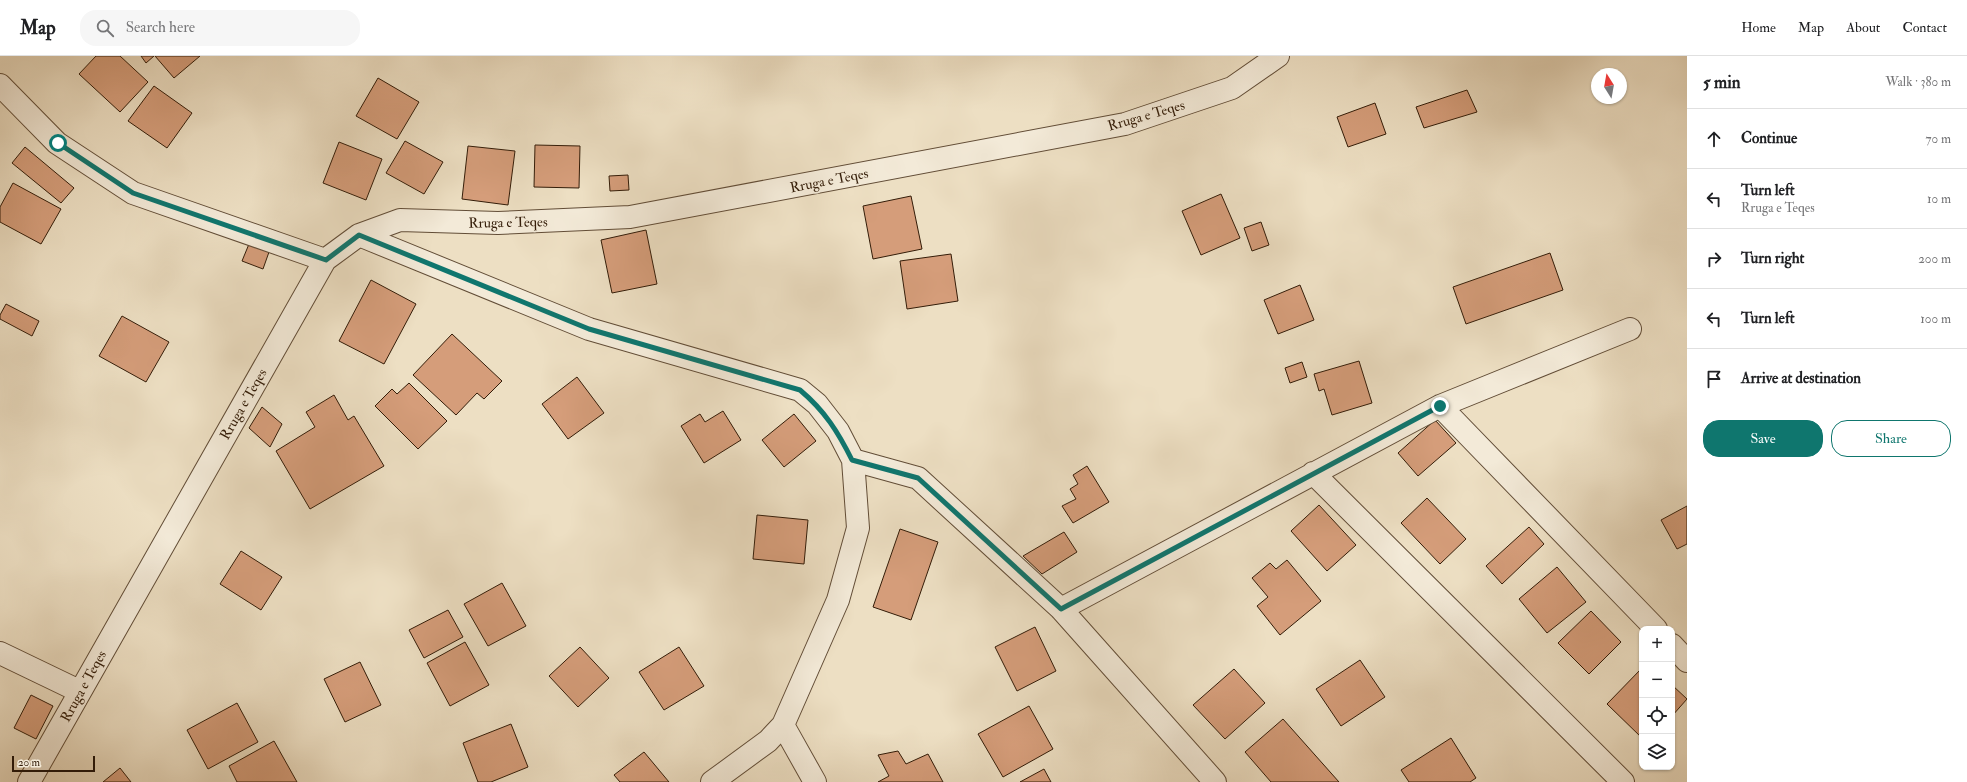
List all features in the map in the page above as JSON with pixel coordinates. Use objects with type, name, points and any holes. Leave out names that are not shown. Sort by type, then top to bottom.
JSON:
[{"type":"street","name":"Rruga e Teqes","points":[[29,782],[79,691],[326,260],[359,235],[400,220],[498,223],[630,218],[1125,124],[1232,88],[1278,56]]},
{"type":"street","points":[[0,85],[58,143],[133,193],[326,260]]},
{"type":"street","points":[[359,235],[589,329],[800,390],[817,404],[838,431],[852,460],[858,528],[838,600],[783,725],[768,741],[712,782]]},
{"type":"street","points":[[1061,609],[1440,406],[1630,329]]},
{"type":"street","points":[[1440,406],[1653,626]]},
{"type":"street","points":[[852,460],[918,478],[1061,609],[1215,782]]},
{"type":"street","points":[[1313,474],[1623,782]]},
{"type":"street","points":[[1675,648],[1687,660]]},
{"type":"street","points":[[0,653],[79,691]]},
{"type":"street","points":[[783,725],[815,782]]},
{"type":"building","points":[[96,56],[120,56],[148,82],[120,112],[79,74]]},
{"type":"building","points":[[141,56],[154,56],[146,63]]},
{"type":"building","points":[[155,56],[200,56],[174,78]]},
{"type":"building","points":[[378,78],[419,102],[397,139],[356,116]]},
{"type":"building","points":[[154,86],[192,113],[167,148],[128,121]]},
{"type":"building","points":[[1467,90],[1477,112],[1424,128],[1416,107]]},
{"type":"building","points":[[1375,103],[1386,134],[1348,147],[1337,117]]},
{"type":"building","points":[[405,141],[443,162],[424,194],[386,173]]},
{"type":"building","points":[[339,142],[382,159],[366,200],[323,183]]},
{"type":"building","points":[[535,145],[580,146],[579,188],[534,187]]},
{"type":"building","points":[[468,146],[515,151],[508,205],[462,199]]},
{"type":"building","points":[[25,147],[74,188],[61,203],[12,163]]},
{"type":"building","points":[[628,175],[629,190],[610,191],[609,176]]},
{"type":"building","points":[[13,183],[61,209],[41,244],[0,222],[0,207]]},
{"type":"building","points":[[1221,194],[1240,238],[1201,255],[1182,211]]},
{"type":"building","points":[[911,196],[922,249],[873,259],[863,206]]},
{"type":"building","points":[[1261,222],[1269,245],[1252,251],[1244,228]]},
{"type":"building","points":[[646,230],[657,284],[612,293],[601,240]]},
{"type":"building","points":[[249,244],[269,252],[263,269],[242,261]]},
{"type":"building","points":[[1550,253],[1563,290],[1466,324],[1453,287]]},
{"type":"building","points":[[951,254],[958,301],[907,309],[900,261]]},
{"type":"building","points":[[371,280],[416,304],[384,364],[339,341]]},
{"type":"building","points":[[1300,285],[1314,320],[1278,334],[1264,300]]},
{"type":"building","points":[[6,304],[39,321],[32,336],[0,319],[0,315]]},
{"type":"building","points":[[122,316],[169,342],[146,382],[99,356]]},
{"type":"building","points":[[452,334],[502,381],[484,399],[477,393],[456,415],[413,375]]},
{"type":"building","points":[[1359,361],[1372,403],[1332,415],[1324,389],[1319,391],[1314,374]]},
{"type":"building","points":[[1302,362],[1307,377],[1290,383],[1285,368]]},
{"type":"building","points":[[577,377],[604,413],[568,439],[542,404]]},
{"type":"building","points":[[409,383],[447,421],[418,449],[375,406],[392,389],[397,394]]},
{"type":"building","points":[[334,395],[348,420],[354,416],[384,466],[310,509],[276,451],[315,427],[306,412]]},
{"type":"building","points":[[262,407],[282,424],[270,447],[249,428]]},
{"type":"building","points":[[723,411],[741,440],[704,463],[681,426],[700,414],[705,422]]},
{"type":"building","points":[[794,414],[816,441],[784,467],[762,440]]},
{"type":"building","points":[[1435,420],[1456,443],[1418,476],[1398,453]]},
{"type":"building","points":[[1087,466],[1109,502],[1073,523],[1062,506],[1076,499],[1070,489],[1078,484],[1073,475]]},
{"type":"building","points":[[1427,498],[1466,539],[1440,564],[1401,523]]},
{"type":"building","points":[[1319,505],[1356,545],[1327,571],[1291,531]]},
{"type":"building","points":[[1687,506],[1687,544],[1677,549],[1661,520]]},
{"type":"building","points":[[757,515],[808,520],[804,564],[753,559]]},
{"type":"building","points":[[1529,527],[1544,544],[1502,584],[1486,566]]},
{"type":"building","points":[[900,529],[938,542],[911,620],[873,607]]},
{"type":"building","points":[[1064,532],[1077,552],[1042,574],[1023,556]]},
{"type":"building","points":[[241,551],[282,577],[261,610],[220,584]]},
{"type":"building","points":[[1287,560],[1321,601],[1280,635],[1257,606],[1268,597],[1252,578],[1270,563],[1276,569]]},
{"type":"building","points":[[1557,567],[1586,602],[1547,633],[1519,599]]},
{"type":"building","points":[[502,583],[526,626],[488,646],[464,604]]},
{"type":"building","points":[[448,610],[463,637],[424,658],[409,630]]},
{"type":"building","points":[[1591,611],[1621,642],[1589,674],[1558,643]]},
{"type":"building","points":[[1035,627],[1056,671],[1017,691],[995,647]]},
{"type":"building","points":[[465,642],[489,685],[450,706],[427,663]]},
{"type":"building","points":[[580,647],[609,678],[578,707],[549,676]]},
{"type":"building","points":[[679,647],[704,686],[664,710],[639,672]]},
{"type":"building","points":[[1360,660],[1385,697],[1341,726],[1316,689]]},
{"type":"building","points":[[360,662],[381,705],[345,722],[324,679]]},
{"type":"building","points":[[1234,669],[1265,703],[1225,739],[1193,705]]},
{"type":"building","points":[[1639,671],[1639,735],[1607,704]]},
{"type":"building","points":[[1675,688],[1687,699],[1675,713]]},
{"type":"building","points":[[31,695],[53,706],[36,739],[14,728]]},
{"type":"building","points":[[237,703],[258,742],[208,769],[187,730]]},
{"type":"building","points":[[1029,706],[1053,749],[1003,777],[978,734]]},
{"type":"building","points":[[1283,719],[1339,782],[1271,782],[1245,752]]},
{"type":"building","points":[[511,724],[528,767],[491,782],[478,782],[463,743]]},
{"type":"building","points":[[1451,738],[1476,778],[1470,782],[1409,782],[1401,770]]},
{"type":"building","points":[[274,741],[297,782],[237,782],[229,766]]},
{"type":"building","points":[[898,751],[906,764],[928,754],[943,782],[878,782],[889,776],[878,755]]},
{"type":"building","points":[[644,752],[669,782],[620,782],[614,775]]},
{"type":"building","points":[[120,768],[131,782],[103,782]]},
{"type":"building","points":[[1044,769],[1051,782],[1020,782]]},
{"type":"route","points":[[58,143],[133,193],[326,260],[359,235],[589,329],[800,390],[817,404],[838,431],[852,460],[918,478],[1061,609],[1440,406]]}]
